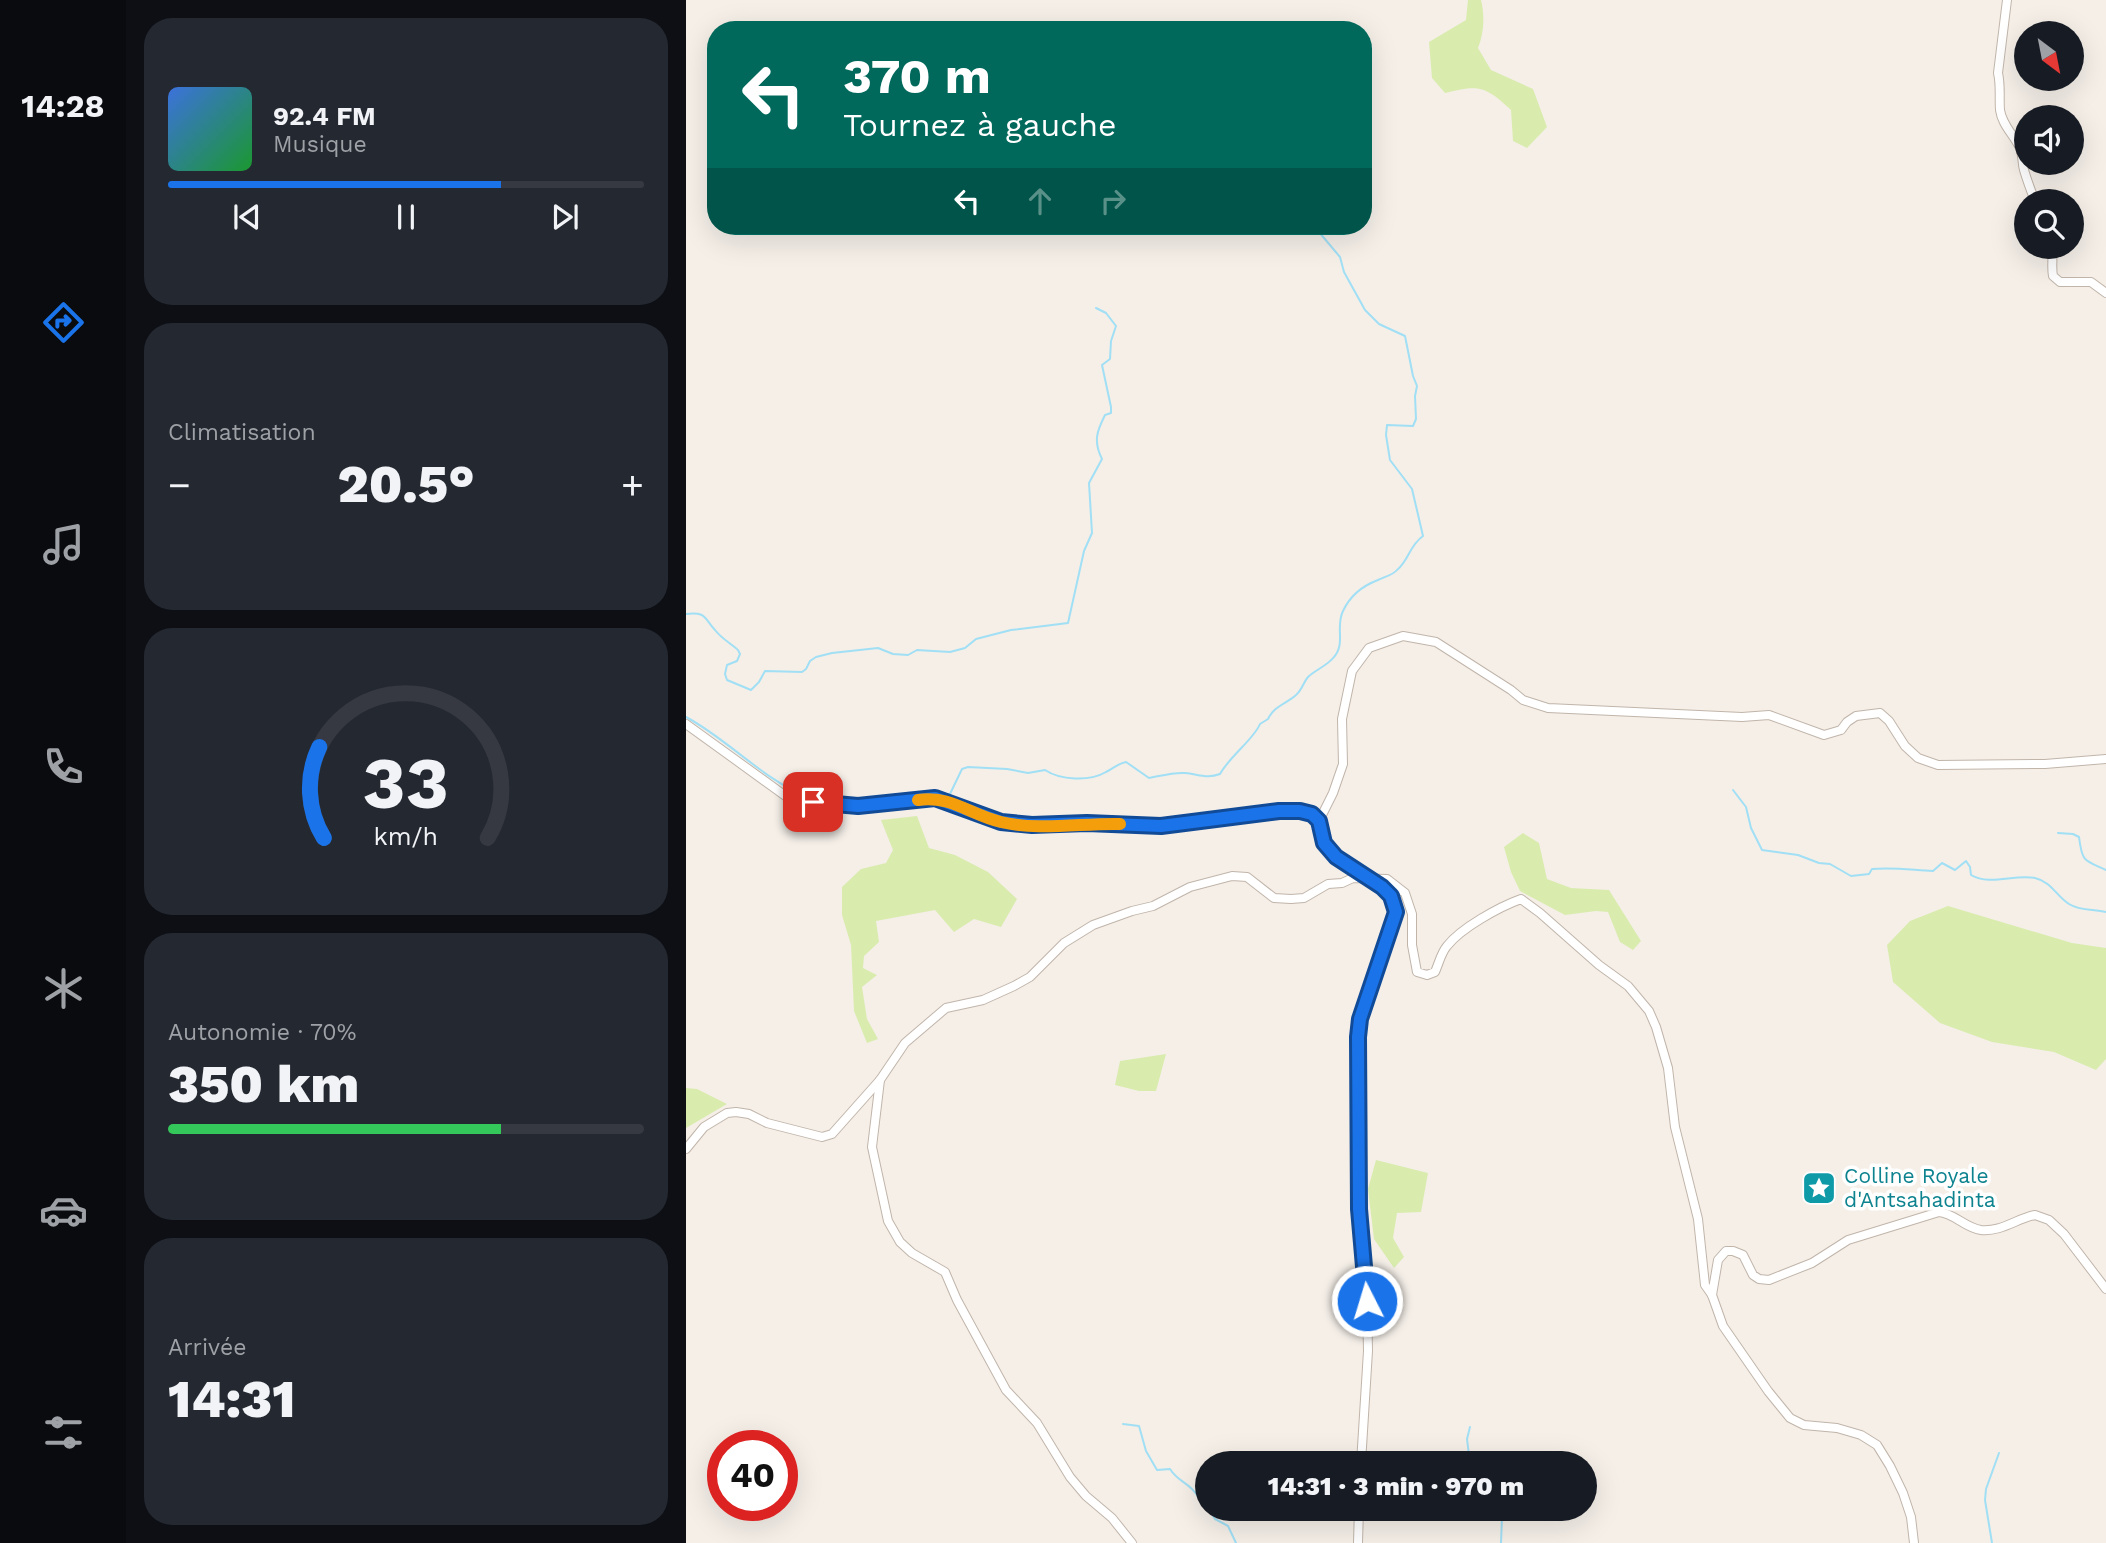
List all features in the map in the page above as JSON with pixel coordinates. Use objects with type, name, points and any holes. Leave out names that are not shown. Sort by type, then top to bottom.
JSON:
[{"type":"street","points":[[2007,0],[1998,73],[2001,84],[1998,90],[2002,101],[1999,108],[2008,132],[2021,149],[2031,189]]},
{"type":"street","points":[[2053,259],[2051,267],[2053,276],[2060,282],[2091,282],[2106,293]]},
{"type":"street","points":[[1319,821],[1333,793],[1342,764],[1342,719],[1352,671],[1369,648],[1403,636],[1436,642],[1523,700],[1548,708],[1742,717],[1769,715],[1824,735],[1841,730],[1856,716],[1880,713],[1889,721],[1905,746],[1918,758],[1938,765],[2045,764],[2106,759]]},
{"type":"street","points":[[686,724],[790,800],[858,806],[935,798],[1001,822],[1032,825],[1087,823],[1161,826],[1279,811],[1300,811],[1312,814],[1319,821],[1324,843],[1336,857],[1391,896],[1396,912],[1360,1019],[1358,1037],[1359,1209],[1367,1301],[1368,1352],[1361,1451]]},
{"type":"street","points":[[686,1149],[704,1127],[727,1113],[736,1112],[822,1137],[832,1134],[880,1080],[905,1043],[946,1008],[983,1000],[1014,986],[1030,977],[1064,943],[1104,920],[1153,906],[1190,887],[1233,876],[1247,877],[1274,898],[1291,900],[1304,898],[1328,884],[1342,883],[1353,878],[1387,879],[1405,893],[1412,914],[1412,945],[1417,972],[1427,975],[1435,972],[1445,949],[1458,934],[1502,906],[1521,899],[1541,913],[1639,998],[1656,1027],[1668,1068],[1675,1128],[1698,1219],[1706,1285],[1723,1326],[1790,1418],[1804,1425],[1837,1428],[1861,1435],[1877,1445],[1903,1493],[1911,1517],[1914,1543]]},
{"type":"street","points":[[880,1080],[872,1147],[888,1221],[893,1232],[912,1253],[945,1272],[1006,1391],[1037,1423],[1070,1477],[1086,1496],[1112,1518],[1132,1543]]},
{"type":"street","points":[[1712,1295],[1718,1260],[1726,1251],[1743,1255],[1753,1275],[1769,1280],[1818,1260],[1848,1240],[1939,1212],[1979,1230],[2001,1228],[2035,1215],[2049,1220],[2064,1234],[2106,1289]]},
{"type":"street","points":[[1358,1543],[1359,1521]]},
{"type":"green space","points":[[1468,0],[1481,0],[1483,24],[1478,48],[1491,70],[1533,89],[1547,127],[1527,148],[1513,141],[1511,110],[1494,96],[1474,88],[1445,93],[1432,78],[1429,42],[1466,20]]},
{"type":"green space","points":[[917,816],[929,848],[955,855],[988,872],[1017,899],[1001,927],[974,919],[954,932],[935,910],[876,921],[879,942],[864,956],[863,968],[877,975],[862,987],[867,1019],[878,1039],[867,1043],[854,1011],[851,945],[842,915],[842,887],[861,869],[886,863],[893,850],[881,820]]},
{"type":"green space","points":[[1523,833],[1539,843],[1547,879],[1571,888],[1609,890],[1641,941],[1633,950],[1620,942],[1608,912],[1565,915],[1520,891],[1504,847]]},
{"type":"green space","points":[[1948,906],[2072,943],[2106,948],[2106,1059],[2096,1070],[2054,1052],[1992,1042],[1940,1023],[1893,982],[1887,945],[1910,921]]},
{"type":"green space","points":[[1166,1054],[1156,1091],[1139,1091],[1115,1085],[1120,1061]]},
{"type":"green space","points":[[686,1088],[697,1089],[727,1104],[686,1128]]},
{"type":"green space","points":[[1376,1160],[1428,1173],[1421,1212],[1397,1213],[1393,1238],[1404,1257],[1394,1268],[1374,1239],[1368,1189]]},
{"type":"waterway","points":[[915,796],[950,794],[962,769],[968,767],[1028,773],[1045,770],[1058,776],[1083,778],[1099,775],[1126,762],[1149,778],[1176,773],[1207,776],[1220,774],[1260,724],[1296,695],[1308,677],[1338,652],[1341,617],[1353,596],[1367,585],[1395,572],[1423,536],[1412,489],[1390,460],[1386,435],[1387,425],[1413,426],[1416,419],[1417,386],[1405,336],[1379,324],[1365,310],[1344,272],[1340,257],[1322,235]]},
{"type":"waterway","points":[[686,614],[704,616],[720,636],[738,650],[740,654],[737,661],[727,665],[725,674],[727,680],[751,690],[765,671],[802,672],[816,657],[832,653],[878,648],[893,654],[908,655],[917,650],[950,652],[965,648],[976,639],[1011,630],[1068,623],[1084,551],[1092,533],[1089,483],[1102,459],[1097,436],[1105,415],[1111,413],[1102,365],[1110,359],[1111,341],[1116,326],[1106,313],[1096,308]]},
{"type":"waterway","points":[[686,717],[776,781],[809,798]]},
{"type":"waterway","points":[[1733,790],[1746,807],[1751,828],[1762,850],[1798,855],[1830,864],[1851,876],[1869,874],[1872,869],[1880,868],[1933,871],[1942,863],[1955,870],[1966,861],[1971,875],[1978,878],[2035,878],[2046,883],[2073,906],[2106,912]]},
{"type":"waterway","points":[[825,799],[885,799]]},
{"type":"waterway","points":[[2058,833],[2079,837],[2085,859],[2106,870]]},
{"type":"waterway","points":[[1123,1424],[1139,1426],[1146,1451],[1157,1470],[1170,1469],[1195,1493]]},
{"type":"waterway","points":[[1468,1451],[1467,1439],[1470,1427]]},
{"type":"waterway","points":[[1992,1543],[1985,1500],[1986,1489],[1999,1453]]},
{"type":"waterway","points":[[1219,1521],[1228,1526],[1236,1543]]},
{"type":"waterway","points":[[1501,1543],[1502,1521]]},
{"type":"slow traffic","points":[[918,800],[935,798],[1001,822],[1032,825],[1120,824]]},
{"type":"place","name":"Colline Royale d'Antsahadinta","points":[[1819,1188]]},
{"type":"route","points":[[813,802],[858,806],[935,798],[1001,822],[1032,825],[1087,823],[1161,826],[1279,811],[1312,814],[1319,821],[1324,843],[1336,857],[1382,887],[1395,902],[1395,921],[1360,1019],[1358,1037],[1359,1209],[1367,1301]]}]
